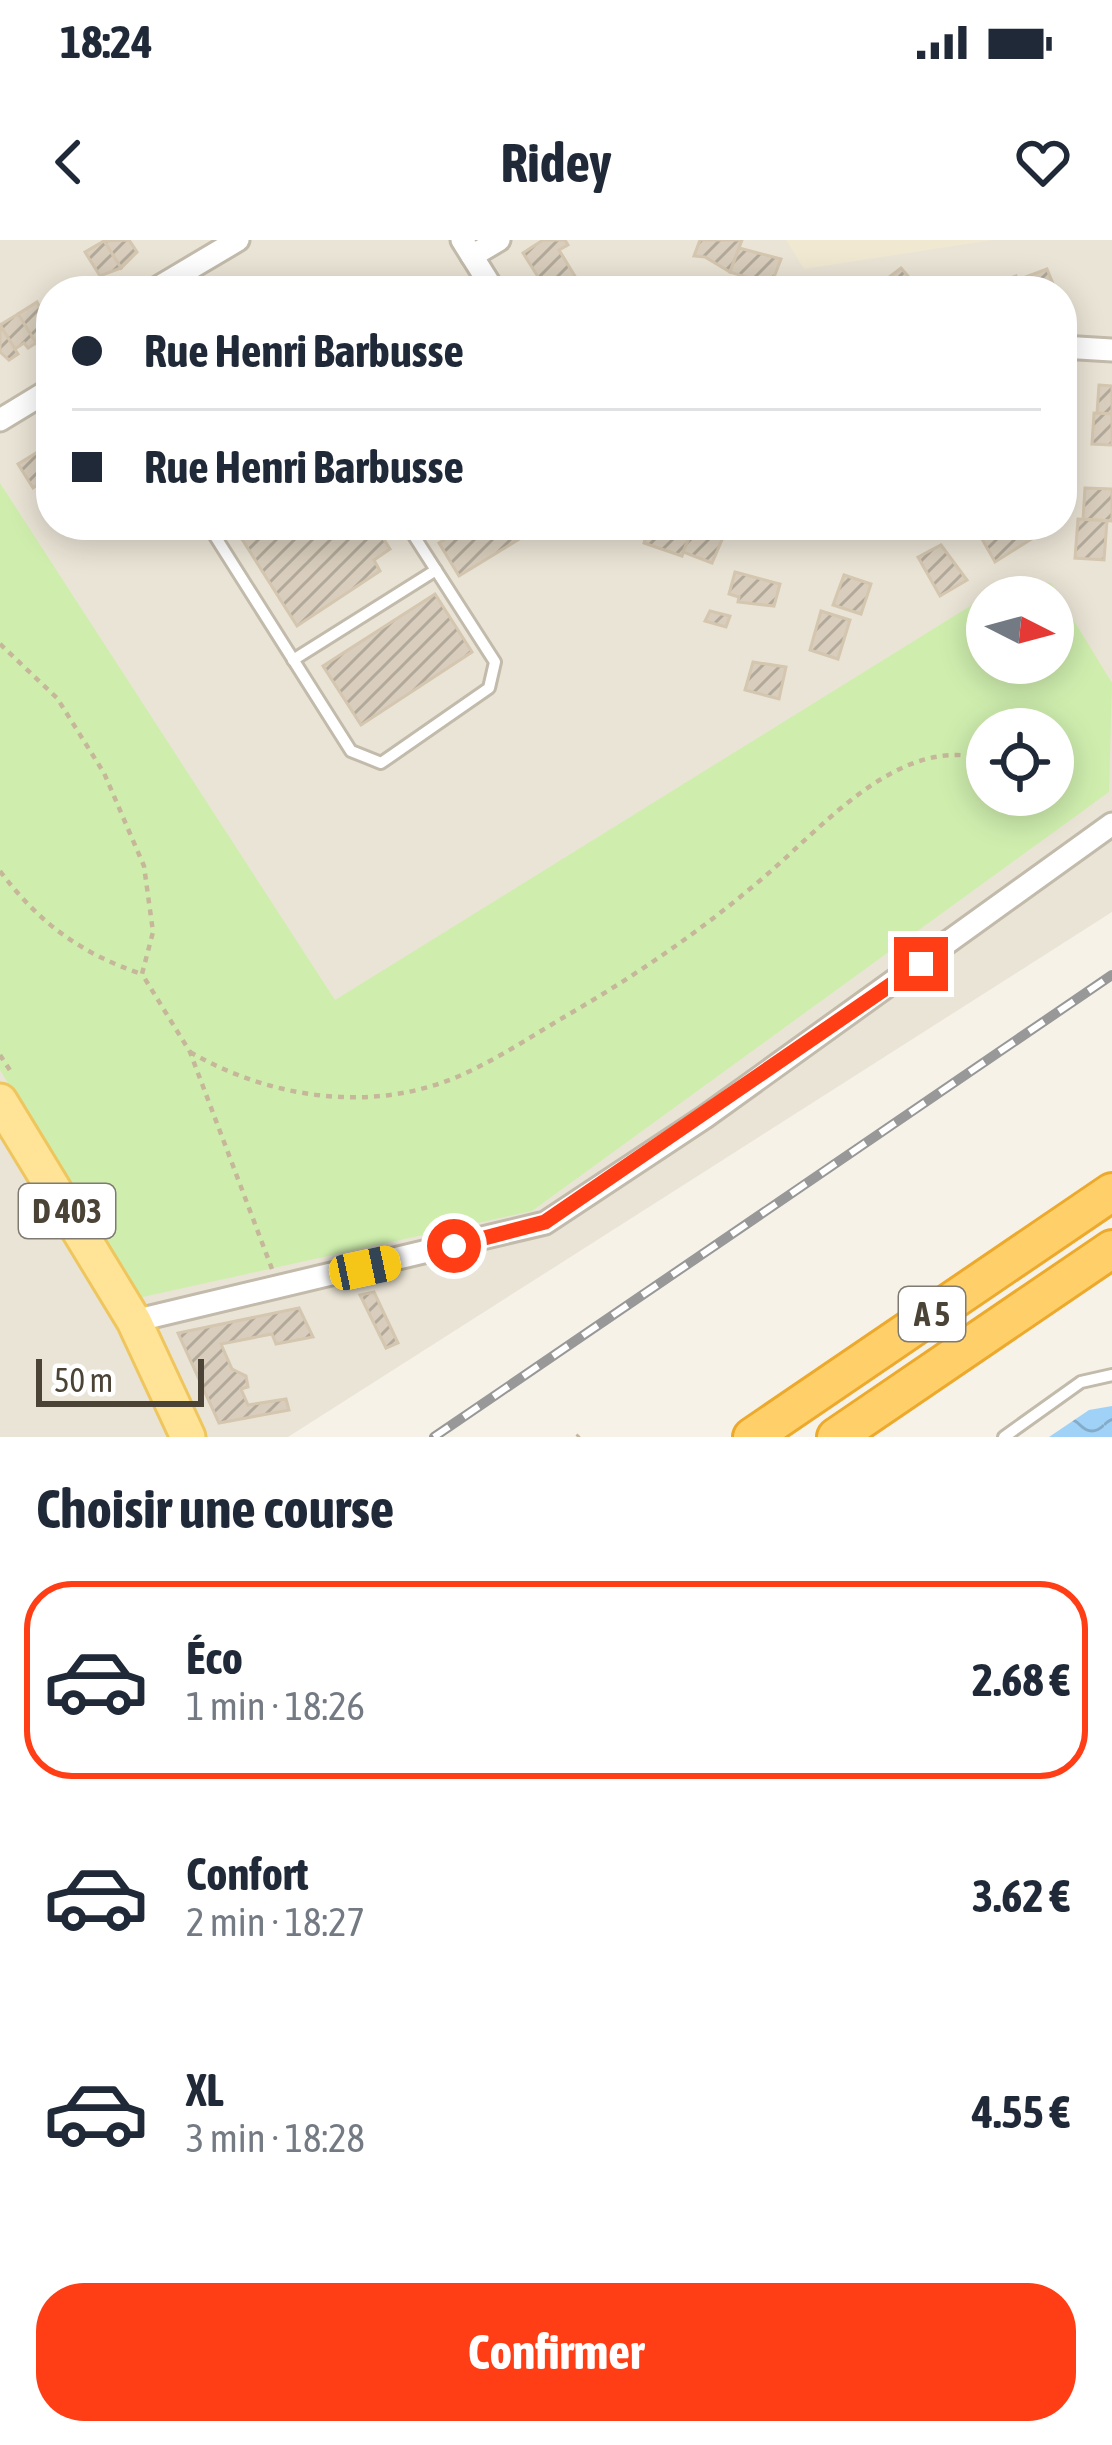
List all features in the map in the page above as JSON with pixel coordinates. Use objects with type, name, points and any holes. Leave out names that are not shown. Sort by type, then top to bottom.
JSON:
[{"type":"highway","name":"A 5","points":[[752,1437],[1112,1192]]},
{"type":"highway","name":"A 5","points":[[836,1437],[1112,1249]]},
{"type":"main road","name":"D 403","points":[[0,1100],[142,1318],[188,1437]]},
{"type":"street","points":[[177,276],[238,240]]},
{"type":"street","points":[[484,276],[466,248],[499,240]]},
{"type":"street","points":[[1077,348],[1112,350]]},
{"type":"street","points":[[0,420],[36,398]]},
{"type":"street","points":[[142,1318],[545,1222],[705,1117],[1112,824]]},
{"type":"lane","points":[[217,540],[351,751],[381,763],[489,688],[495,672],[495,662],[417,540]]},
{"type":"lane","points":[[293,660],[436,570]]},
{"type":"lane","points":[[1004,1437],[1082,1382],[1112,1375]]},
{"type":"path","points":[[0,644],[57,698],[112,792],[144,866],[152,913],[142,974]]},
{"type":"path","points":[[190,1052],[219,1069],[298,1094],[393,1094],[450,1080],[685,942],[866,789],[947,754],[966,757]]},
{"type":"path","points":[[0,871],[21,900],[76,948],[142,974],[190,1052],[278,1287]]},
{"type":"shaded area","points":[[0,240],[1112,240],[1112,912],[288,1437],[0,1437]]},
{"type":"shaded area","points":[[786,240],[993,240],[804,269]]},
{"type":"green space","points":[[0,483],[335,1000],[966,609],[966,684],[1074,684],[1074,621],[1112,683],[1109,792],[532,1211],[138,1298],[0,1070]]},
{"type":"water","points":[[1112,1406],[1112,1437],[1049,1437],[1089,1410]]},
{"type":"building","points":[[129,240],[137,252],[121,268],[104,241]]},
{"type":"building","points":[[543,240],[565,240],[568,245],[559,250],[575,276],[538,276],[523,253]]},
{"type":"building","points":[[700,240],[742,240],[730,272],[694,256]]},
{"type":"building","points":[[104,241],[121,268],[100,276],[85,252]]},
{"type":"building","points":[[739,248],[781,259],[774,276],[730,272]]},
{"type":"building","points":[[36,303],[36,343],[18,314]]},
{"type":"building","points":[[18,314],[36,343],[28,348],[24,343],[15,349],[0,325]]},
{"type":"building","points":[[0,325],[18,354],[9,360],[0,352]]},
{"type":"building","points":[[1099,385],[1112,386],[1112,414],[1097,413]]},
{"type":"building","points":[[1094,413],[1112,414],[1112,445],[1092,444]]},
{"type":"building","points":[[36,453],[36,486],[33,488],[18,464]]},
{"type":"building","points":[[1085,488],[1112,489],[1112,521],[1083,519]]},
{"type":"building","points":[[1078,519],[1107,521],[1104,560],[1075,558]]},
{"type":"building","points":[[243,540],[384,540],[390,549],[374,560],[380,571],[297,626]]},
{"type":"building","points":[[444,540],[518,540],[459,576],[439,543]]},
{"type":"building","points":[[645,540],[688,540],[682,556]]},
{"type":"building","points":[[688,540],[722,540],[712,563],[683,552]]},
{"type":"building","points":[[983,540],[1030,540],[995,562]]},
{"type":"building","points":[[941,545],[966,581],[940,596],[918,557]]},
{"type":"building","points":[[735,572],[780,584],[774,606],[738,602],[739,597],[729,594]]},
{"type":"building","points":[[844,575],[871,584],[861,614],[833,605]]},
{"type":"building","points":[[435,594],[472,652],[361,725],[323,666]]},
{"type":"building","points":[[710,611],[730,616],[726,627],[705,621]]},
{"type":"building","points":[[821,611],[850,620],[838,659],[810,650]]},
{"type":"building","points":[[753,662],[786,667],[779,699],[745,690]]},
{"type":"building","points":[[374,1292],[398,1343],[386,1348],[360,1295]]},
{"type":"building","points":[[299,1308],[313,1337],[276,1344],[272,1334],[221,1344],[232,1369],[246,1376],[248,1387],[241,1389],[248,1405],[286,1399],[289,1410],[219,1423],[178,1333]]},
{"type":"railway","points":[[434,1437],[1112,975]]},
{"type":"route","points":[[454,1246],[545,1222],[705,1117],[921,964]]}]
